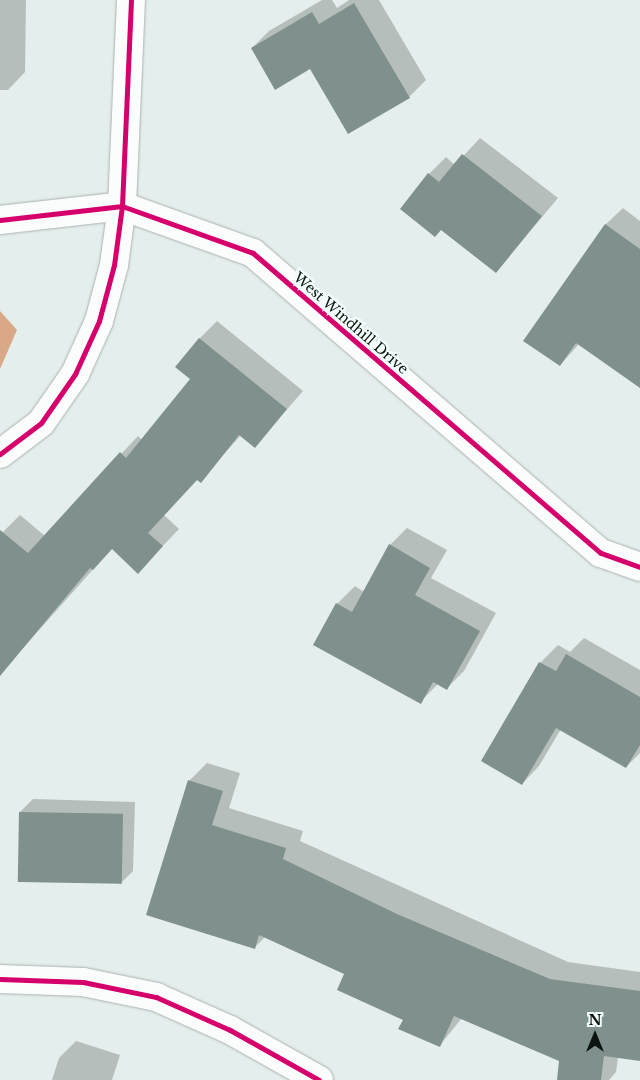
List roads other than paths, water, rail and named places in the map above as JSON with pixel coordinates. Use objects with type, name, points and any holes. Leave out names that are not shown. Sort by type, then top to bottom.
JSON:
[{"type":"street","points":[[0,454],[41,423],[75,374],[99,321],[114,265],[122,206],[131,0]]},
{"type":"street","name":"West Windhill Drive","points":[[0,220],[122,206],[253,253],[602,553],[640,567]]},
{"type":"street","points":[[0,979],[83,982],[156,997],[230,1030],[319,1080]]}]
